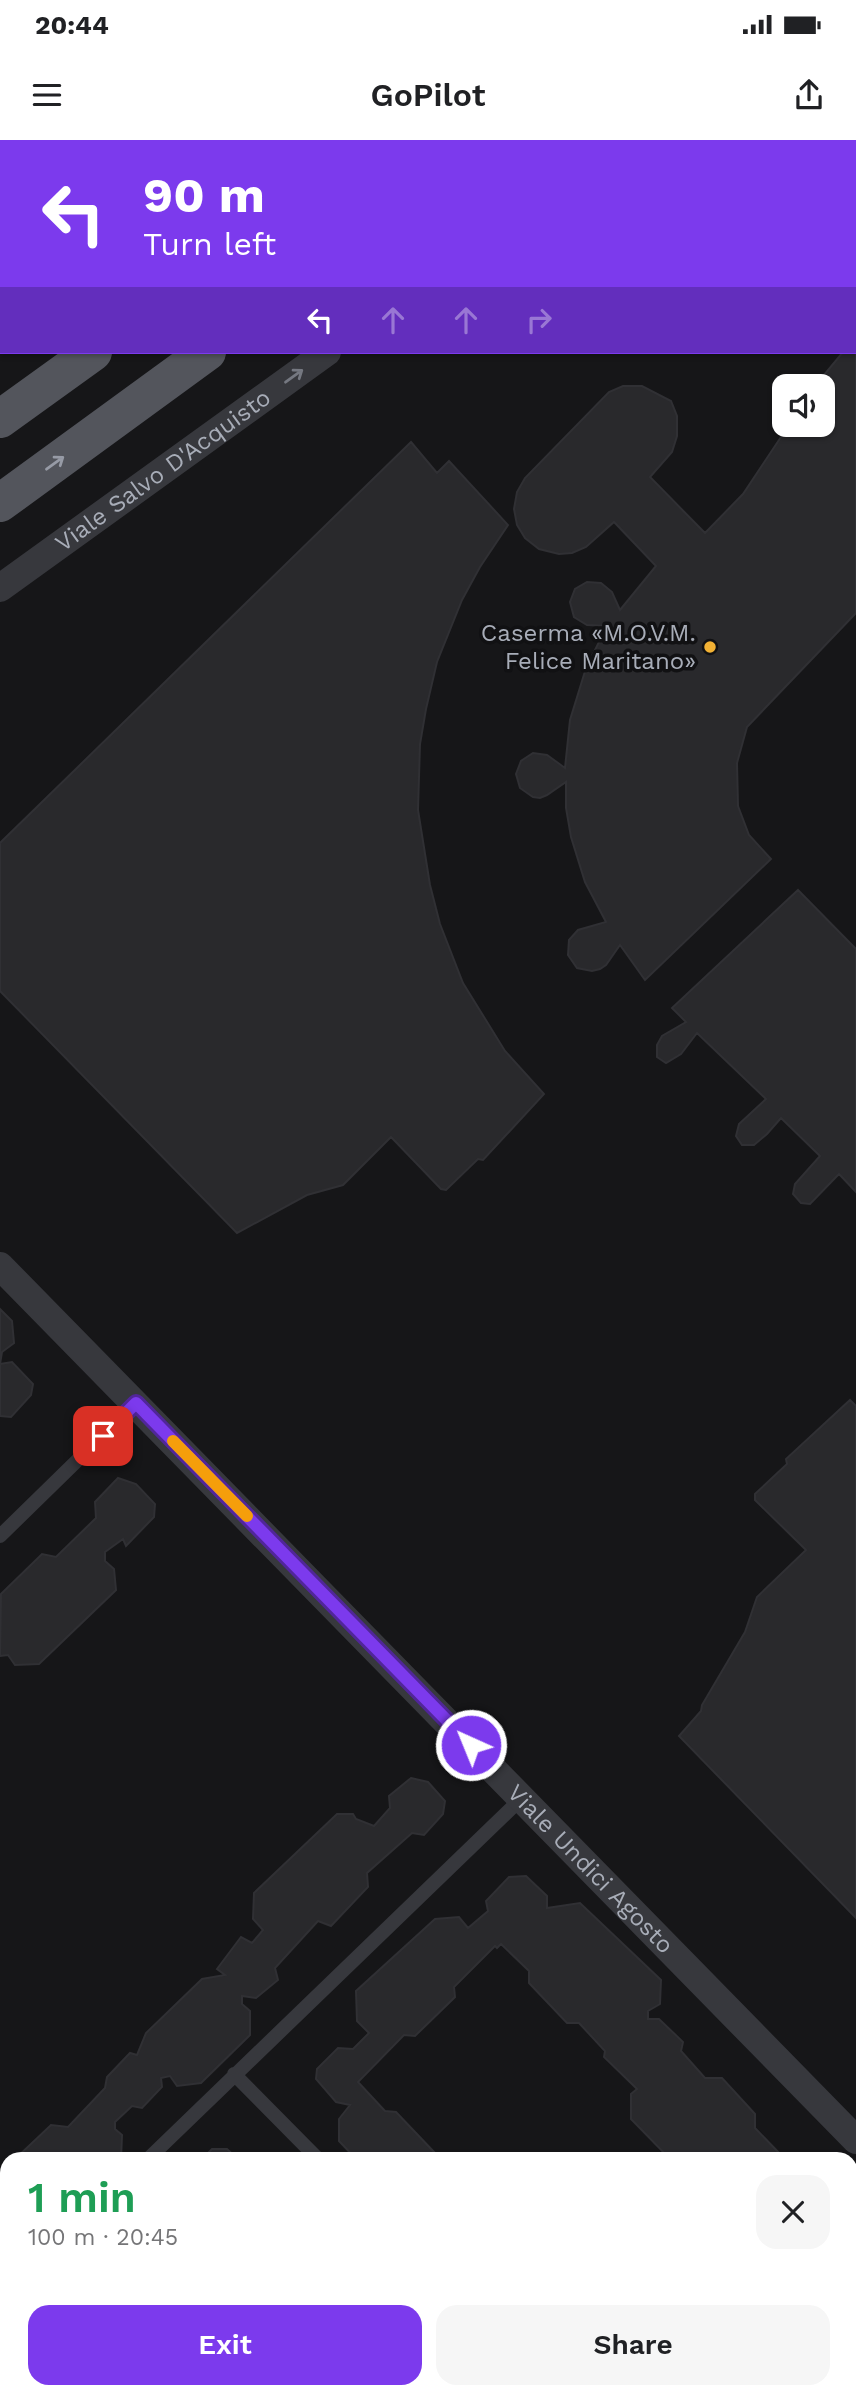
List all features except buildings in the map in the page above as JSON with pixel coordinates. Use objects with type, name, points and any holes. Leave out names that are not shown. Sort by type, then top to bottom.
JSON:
[{"type":"main road","points":[[0,419],[90,354]]},
{"type":"main road","points":[[0,503],[204,354]]},
{"type":"street","name":"Viale Salvo D'Acquisto","points":[[0,588],[324,354]]},
{"type":"street","name":"Viale Undici Agosto","points":[[0,1266],[856,2140]]},
{"type":"lane","points":[[0,1536],[136,1403]]},
{"type":"lane","points":[[155,2152],[522,1798]]},
{"type":"lane","points":[[234,2074],[311,2152]]},
{"type":"slow traffic","points":[[173,1441],[247,1516]]},
{"type":"place","name":"Caserma «M.O.V.M. Felice Maritano»","points":[[710,647]]},
{"type":"route","points":[[103,1436],[136,1403],[471,1745]]}]
